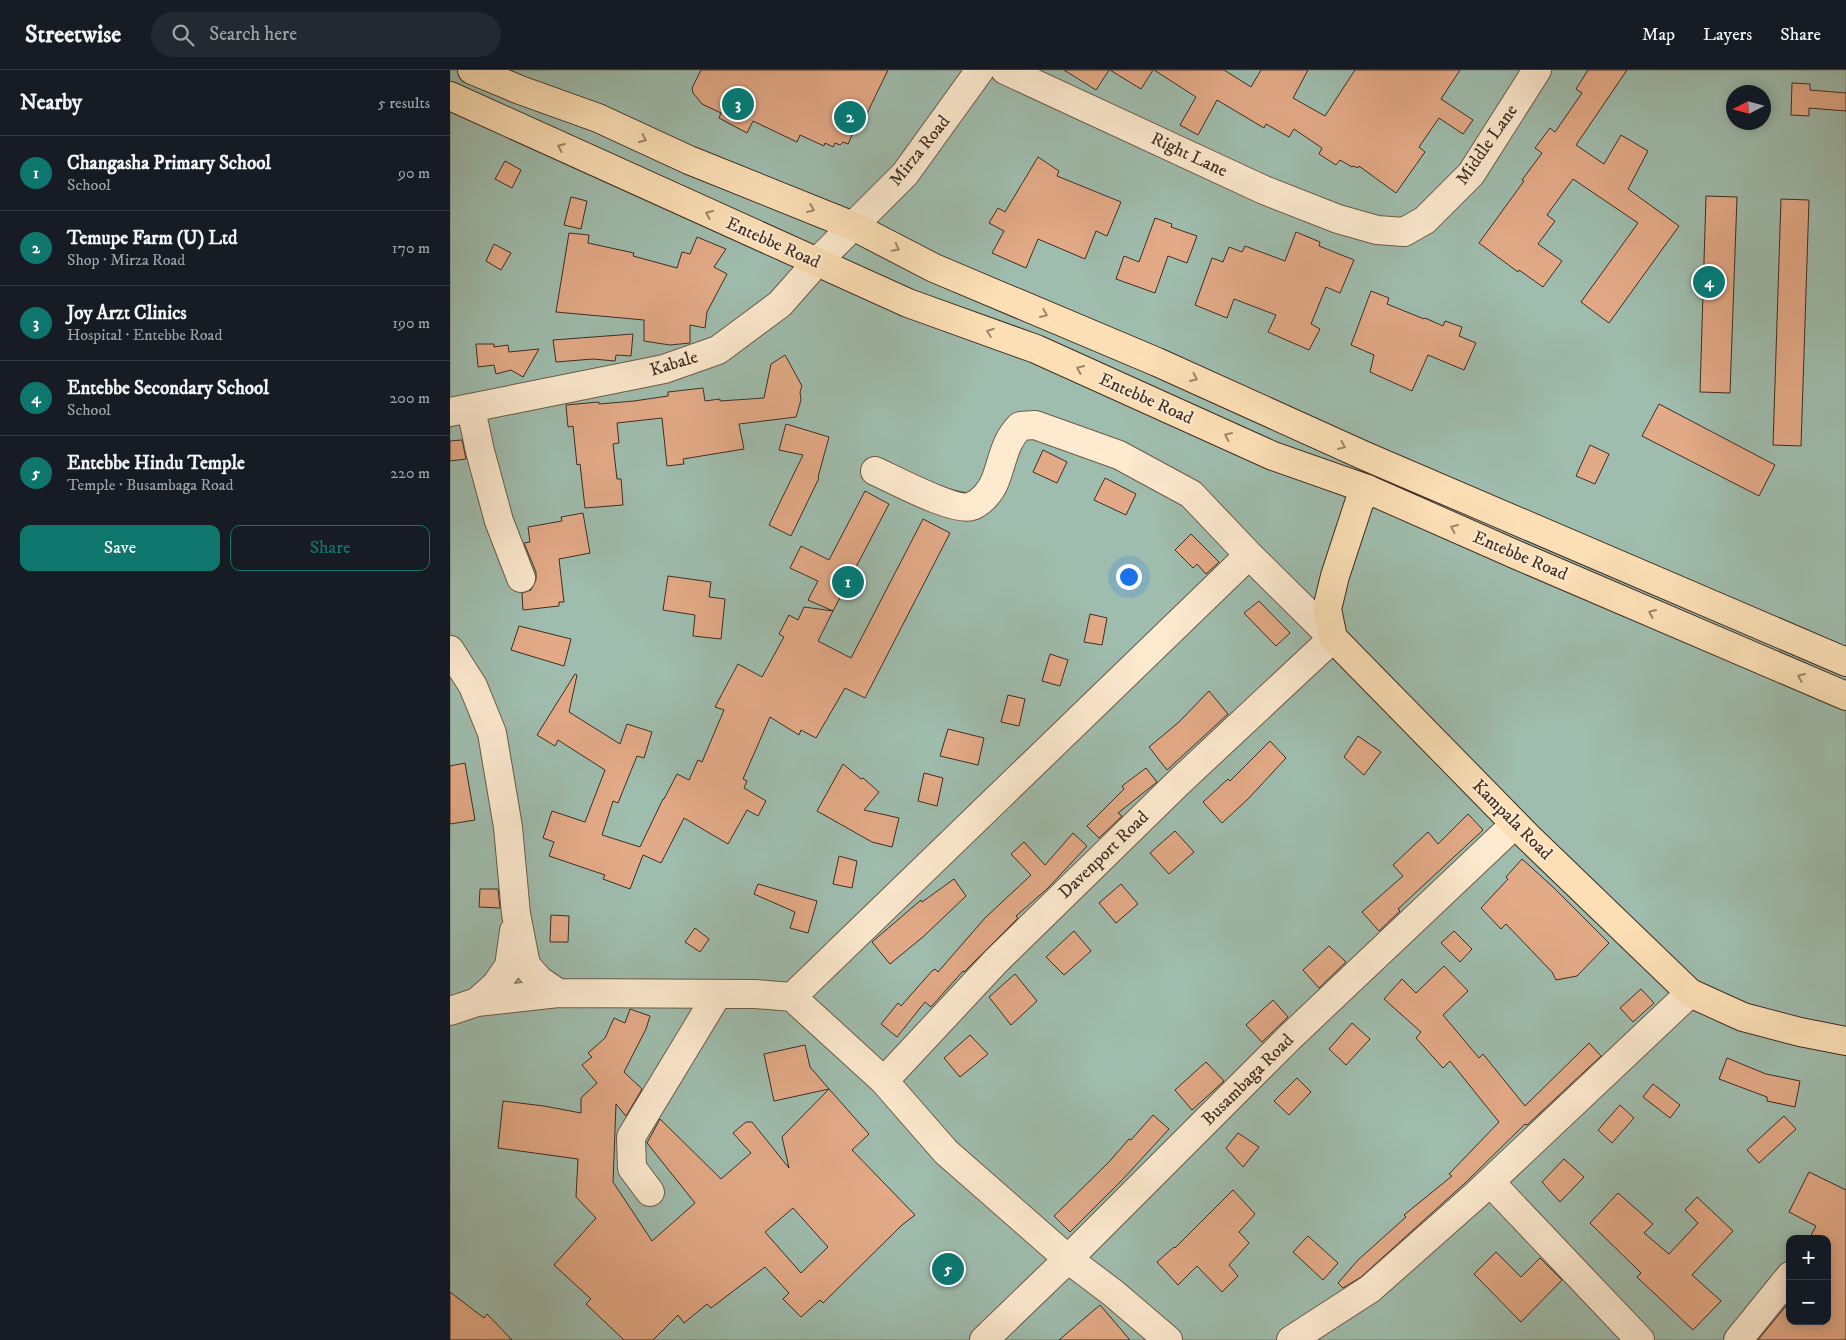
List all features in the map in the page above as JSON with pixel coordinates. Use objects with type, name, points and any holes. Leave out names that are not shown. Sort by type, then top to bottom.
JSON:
[{"type":"main road","name":"Entebbe Road","points":[[472,70],[520,90],[598,118],[689,160],[852,226],[934,268],[1157,362],[1365,456],[1846,662]]},
{"type":"main road","name":"Entebbe Road","points":[[450,96],[908,303],[1036,349],[1273,456],[1368,489],[1846,696]]},
{"type":"main road","points":[[1333,638],[1327,609],[1335,576],[1359,503],[1368,489]]},
{"type":"main road","name":"Kampala Road","points":[[1333,638],[1515,824],[1690,993],[1743,1017],[1800,1032],[1846,1041]]},
{"type":"street","name":"Mirza Road","points":[[852,226],[905,174],[980,70]]},
{"type":"street","name":"Right Lane","points":[[1005,70],[1264,190],[1338,219],[1377,230]]},
{"type":"street","name":"Middle Lane","points":[[1377,230],[1404,232],[1426,220],[1443,204],[1471,174],[1537,70]]},
{"type":"street","name":"Kabale","points":[[461,410],[664,370],[718,350],[780,304],[852,226]]},
{"type":"street","points":[[461,410],[480,451],[499,521],[521,578]]},
{"type":"street","points":[[876,471],[955,507],[971,507],[983,499],[994,484],[1010,436],[1020,426],[1035,425],[1119,454],[1191,494],[1249,555],[1333,638]]},
{"type":"street","points":[[792,997],[1249,555]]},
{"type":"street","name":"Davenport Road","points":[[884,1081],[996,961],[1179,782],[1333,638]]},
{"type":"street","points":[[450,650],[473,686],[492,733],[508,827],[516,914],[526,965],[539,980],[558,993]]},
{"type":"street","name":"Busambaga Road","points":[[984,1340],[1068,1259],[1290,1037],[1515,824]]},
{"type":"street","points":[[477,1002],[496,985],[509,966],[516,914]]},
{"type":"street","points":[[450,1011],[477,1002],[558,993],[755,994],[792,997],[884,1081],[946,1152],[1068,1259],[1168,1340]]},
{"type":"street","points":[[1291,1340],[1370,1289],[1490,1182],[1690,993]]},
{"type":"street","points":[[650,1192],[632,1168],[631,1137],[717,995]]},
{"type":"street","points":[[1490,1182],[1640,1340]]},
{"type":"street","points":[[1738,1340],[1787,1280]]},
{"type":"shaded area","points":[[450,70],[1846,70],[1846,1340],[450,1340]]},
{"type":"building","points":[[701,70],[888,70],[857,134],[853,133],[848,144],[843,142],[840,145],[835,143],[833,147],[825,143],[824,146],[800,135],[797,142],[753,121],[747,133],[719,118],[721,113],[702,104],[693,93],[692,88]]},
{"type":"building","points":[[1064,70],[1109,70],[1096,90]]},
{"type":"building","points":[[1110,70],[1153,70],[1141,89]]},
{"type":"building","points":[[1154,70],[1224,70],[1251,87],[1261,70],[1308,70],[1293,98],[1325,116],[1355,70],[1460,70],[1441,99],[1473,120],[1463,134],[1439,118],[1419,147],[1425,152],[1396,193],[1359,166],[1358,168],[1352,167],[1340,160],[1336,165],[1319,154],[1322,148],[1294,129],[1289,137],[1266,124],[1264,128],[1217,100],[1198,135],[1180,125],[1196,97]]},
{"type":"building","points":[[1588,70],[1627,70],[1576,145],[1604,164],[1621,135],[1648,151],[1628,189],[1679,226],[1609,323],[1581,302],[1638,223],[1573,179],[1547,215],[1555,221],[1538,244],[1562,261],[1543,287],[1519,270],[1518,272],[1479,243],[1542,153],[1535,148],[1550,128],[1555,132],[1582,93],[1576,89]]},
{"type":"building","points":[[1792,83],[1810,84],[1810,90],[1846,93],[1846,111],[1809,108],[1809,116],[1791,115]]},
{"type":"building","points":[[1038,157],[1059,171],[1057,176],[1121,202],[1107,236],[1096,231],[1085,259],[1038,239],[1026,268],[992,253],[1004,231],[989,223],[998,208],[1005,212]]},
{"type":"building","points":[[505,161],[521,170],[512,188],[495,179]]},
{"type":"building","points":[[1706,196],[1737,197],[1730,393],[1700,392]]},
{"type":"building","points":[[571,197],[587,201],[581,229],[564,225]]},
{"type":"building","points":[[1781,199],[1809,200],[1801,446],[1773,445]]},
{"type":"building","points":[[1155,218],[1172,224],[1171,227],[1197,236],[1187,263],[1168,256],[1155,293],[1116,279],[1124,256],[1139,262]]},
{"type":"building","points":[[1296,232],[1320,242],[1319,246],[1354,260],[1340,293],[1326,287],[1311,324],[1320,329],[1309,350],[1268,332],[1276,315],[1234,299],[1227,318],[1195,305],[1212,258],[1223,262],[1229,247],[1242,252],[1245,246],[1285,261]]},
{"type":"building","points":[[569,233],[589,235],[588,243],[634,253],[633,256],[677,268],[682,252],[690,254],[697,237],[726,249],[714,267],[727,274],[707,312],[705,328],[690,325],[690,343],[670,345],[644,341],[644,320],[556,312]]},
{"type":"building","points":[[494,244],[511,253],[501,270],[486,261]]},
{"type":"building","points":[[1371,291],[1389,298],[1387,304],[1424,319],[1443,326],[1445,321],[1462,327],[1459,336],[1476,343],[1464,370],[1428,355],[1412,391],[1370,372],[1374,355],[1351,345]]},
{"type":"building","points":[[633,334],[631,356],[616,355],[615,361],[593,359],[556,362],[553,340]]},
{"type":"building","points":[[476,344],[494,344],[494,347],[508,345],[509,352],[539,349],[523,377],[511,370],[496,374],[494,365],[478,367]]},
{"type":"building","points":[[785,355],[802,386],[800,392],[801,400],[796,417],[739,424],[744,449],[683,459],[684,464],[667,466],[662,418],[617,423],[619,443],[613,444],[617,479],[621,479],[623,505],[585,508],[580,464],[577,465],[573,426],[568,427],[566,405],[634,401],[668,396],[668,392],[703,388],[705,401],[764,398],[771,364]]},
{"type":"building","points":[[1659,404],[1775,465],[1759,496],[1642,436]]},
{"type":"building","points":[[786,424],[829,437],[819,478],[791,536],[769,525],[803,455],[779,450]]},
{"type":"building","points":[[462,440],[466,459],[450,461],[450,441]]},
{"type":"building","points":[[1590,445],[1609,454],[1595,484],[1576,476]]},
{"type":"building","points":[[1043,450],[1067,462],[1057,483],[1033,472]]},
{"type":"building","points":[[1105,478],[1136,494],[1126,515],[1094,500]]},
{"type":"building","points":[[865,491],[889,504],[833,611],[808,600],[818,581],[790,568],[801,546],[829,560]]},
{"type":"building","points":[[583,513],[590,553],[559,559],[564,602],[559,602],[559,606],[523,610],[522,593],[531,590],[536,580],[536,572],[524,543],[530,542],[528,527],[562,521],[561,517]]},
{"type":"building","points":[[923,519],[950,533],[865,698],[845,688],[816,738],[801,730],[799,735],[770,717],[743,779],[747,781],[744,788],[766,801],[758,816],[747,810],[728,844],[684,818],[661,863],[643,855],[630,889],[603,879],[605,875],[549,856],[554,842],[543,838],[552,811],[585,822],[605,770],[558,740],[555,746],[537,735],[575,674],[577,675],[569,712],[620,744],[627,724],[652,732],[644,758],[637,756],[618,803],[613,801],[602,835],[640,847],[677,774],[689,780],[698,760],[702,762],[724,710],[715,707],[738,664],[762,677],[784,637],[779,634],[789,615],[798,620],[804,607],[833,611],[818,641],[851,658]]},
{"type":"building","points":[[1191,534],[1219,562],[1206,574],[1197,564],[1193,568],[1175,550]]},
{"type":"building","points":[[668,576],[711,582],[709,597],[725,599],[721,639],[693,636],[695,615],[663,610]]},
{"type":"building","points":[[1259,601],[1290,633],[1276,646],[1244,613]]},
{"type":"building","points":[[1090,614],[1107,618],[1102,645],[1084,642]]},
{"type":"building","points":[[519,626],[571,639],[564,666],[511,650]]},
{"type":"building","points":[[1050,654],[1068,660],[1060,686],[1042,681]]},
{"type":"building","points":[[1209,691],[1228,714],[1167,770],[1149,747],[1179,722]]},
{"type":"building","points":[[1008,695],[1025,699],[1019,726],[1001,722]]},
{"type":"building","points":[[948,729],[984,738],[978,765],[940,756]]},
{"type":"building","points":[[1358,736],[1381,752],[1364,775],[1344,757]]},
{"type":"building","points":[[1270,741],[1286,758],[1248,799],[1222,823],[1203,802],[1228,779],[1230,781]]},
{"type":"building","points":[[465,763],[475,820],[450,824],[450,766]]},
{"type":"building","points":[[843,764],[879,792],[864,810],[899,818],[892,847],[872,842],[817,811]]},
{"type":"building","points":[[1146,768],[1157,782],[1118,813],[1122,816],[1099,838],[1087,826],[1124,789],[1122,786]]},
{"type":"building","points":[[924,773],[943,778],[937,806],[918,801]]},
{"type":"building","points":[[1468,814],[1483,830],[1398,909],[1400,911],[1379,931],[1362,912],[1403,876],[1393,865],[1428,832],[1438,844]]},
{"type":"building","points":[[1175,831],[1194,852],[1169,874],[1150,853]]},
{"type":"building","points":[[1073,833],[1087,846],[1048,888],[1016,916],[1018,918],[963,971],[931,1007],[925,1002],[897,1037],[881,1024],[898,1003],[901,1006],[932,971],[935,969],[938,972],[985,918],[1031,875],[1011,854],[1024,842],[1045,865]]},
{"type":"building","points":[[839,856],[857,861],[852,888],[833,884]]},
{"type":"building","points":[[1522,859],[1609,943],[1577,976],[1556,980],[1552,972],[1506,924],[1501,929],[1481,908],[1508,879],[1506,877]]},
{"type":"building","points":[[954,879],[966,896],[924,936],[890,964],[872,942],[921,900],[922,902]]},
{"type":"building","points":[[758,884],[817,901],[808,933],[790,928],[795,912],[754,894]]},
{"type":"building","points":[[1121,884],[1138,904],[1116,923],[1099,903]]},
{"type":"building","points":[[480,889],[498,889],[500,908],[479,907]]},
{"type":"building","points":[[551,915],[569,916],[568,942],[550,942]]},
{"type":"building","points":[[695,928],[709,939],[700,952],[685,942]]},
{"type":"building","points":[[1074,931],[1091,951],[1064,975],[1046,957]]},
{"type":"building","points":[[1454,931],[1472,949],[1460,962],[1441,943]]},
{"type":"building","points":[[1329,946],[1346,962],[1319,988],[1303,970]]},
{"type":"building","points":[[1444,966],[1468,991],[1443,1015],[1479,1058],[1483,1054],[1525,1106],[1589,1043],[1601,1056],[1361,1277],[1343,1288],[1338,1283],[1358,1260],[1406,1217],[1404,1215],[1452,1176],[1449,1174],[1499,1122],[1450,1061],[1443,1068],[1416,1038],[1421,1032],[1384,999],[1402,979],[1416,993]]},
{"type":"building","points":[[1015,974],[1037,1001],[1011,1025],[989,997]]},
{"type":"building","points":[[1641,989],[1654,1003],[1633,1022],[1620,1008]]},
{"type":"building","points":[[1273,1000],[1288,1017],[1262,1042],[1246,1025]]},
{"type":"building","points":[[630,1009],[650,1016],[646,1029],[624,1072],[642,1089],[626,1116],[616,1104],[613,1182],[652,1241],[695,1203],[647,1143],[660,1119],[721,1179],[751,1153],[733,1133],[746,1122],[752,1122],[789,1168],[782,1137],[829,1089],[869,1134],[852,1150],[915,1215],[902,1225],[823,1303],[820,1300],[801,1317],[783,1299],[789,1293],[765,1267],[711,1308],[707,1304],[684,1323],[678,1315],[653,1340],[624,1340],[586,1304],[591,1299],[554,1265],[596,1218],[576,1197],[578,1159],[498,1148],[503,1101],[581,1113],[581,1098],[597,1083],[582,1065],[592,1057],[588,1053],[605,1038],[614,1018],[625,1023]],"holes":[[[793,1208],[828,1247],[801,1273],[765,1232]]]},
{"type":"building","points":[[1352,1023],[1370,1039],[1346,1065],[1329,1049]]},
{"type":"building","points":[[970,1035],[988,1054],[960,1077],[944,1058]]},
{"type":"building","points":[[805,1045],[810,1067],[829,1089],[774,1101],[764,1054]]},
{"type":"building","points":[[1727,1058],[1766,1074],[1800,1081],[1795,1107],[1767,1101],[1767,1097],[1719,1079]]},
{"type":"building","points":[[1206,1062],[1224,1081],[1192,1110],[1175,1090]]},
{"type":"building","points":[[1297,1078],[1311,1092],[1289,1115],[1274,1101]]},
{"type":"building","points":[[1653,1084],[1680,1105],[1670,1118],[1643,1097]]},
{"type":"building","points":[[1620,1105],[1634,1118],[1612,1143],[1598,1130]]},
{"type":"building","points":[[1153,1115],[1169,1129],[1070,1232],[1054,1216],[1109,1162],[1129,1139],[1131,1140]]},
{"type":"building","points":[[1784,1116],[1796,1129],[1759,1163],[1747,1150]]},
{"type":"building","points":[[1238,1133],[1259,1147],[1243,1167],[1226,1148]]},
{"type":"building","points":[[1564,1159],[1584,1177],[1560,1202],[1542,1182]]},
{"type":"building","points":[[1809,1172],[1846,1190],[1846,1340],[1758,1340],[1786,1306],[1786,1325],[1831,1325],[1831,1235],[1811,1235],[1816,1226],[1789,1212]]},
{"type":"building","points":[[1233,1190],[1255,1214],[1239,1232],[1249,1243],[1229,1265],[1238,1276],[1222,1292],[1197,1266],[1178,1285],[1157,1262],[1175,1248]]},
{"type":"building","points":[[1618,1193],[1653,1224],[1644,1233],[1669,1254],[1698,1223],[1685,1210],[1697,1197],[1733,1231],[1692,1275],[1721,1301],[1693,1330],[1637,1277],[1641,1273],[1590,1223]]},
{"type":"building","points":[[1308,1236],[1338,1263],[1323,1280],[1293,1252]]},
{"type":"building","points":[[1496,1252],[1521,1277],[1540,1258],[1562,1280],[1521,1322],[1474,1274]]},
{"type":"building","points":[[450,1292],[484,1318],[487,1314],[512,1340],[450,1340]]},
{"type":"building","points":[[1100,1305],[1130,1340],[1059,1340]]},
{"type":"place","name":"Joy Arzt Clinics","points":[[738,104]]},
{"type":"place","name":"Temupe Farm (U) Ltd","points":[[850,117]]},
{"type":"place","name":"Entebbe Secondary School","points":[[1709,282]]},
{"type":"place","name":"Changasha Primary School","points":[[848,582]]},
{"type":"place","name":"Entebbe Hindu Temple","points":[[948,1269]]}]
